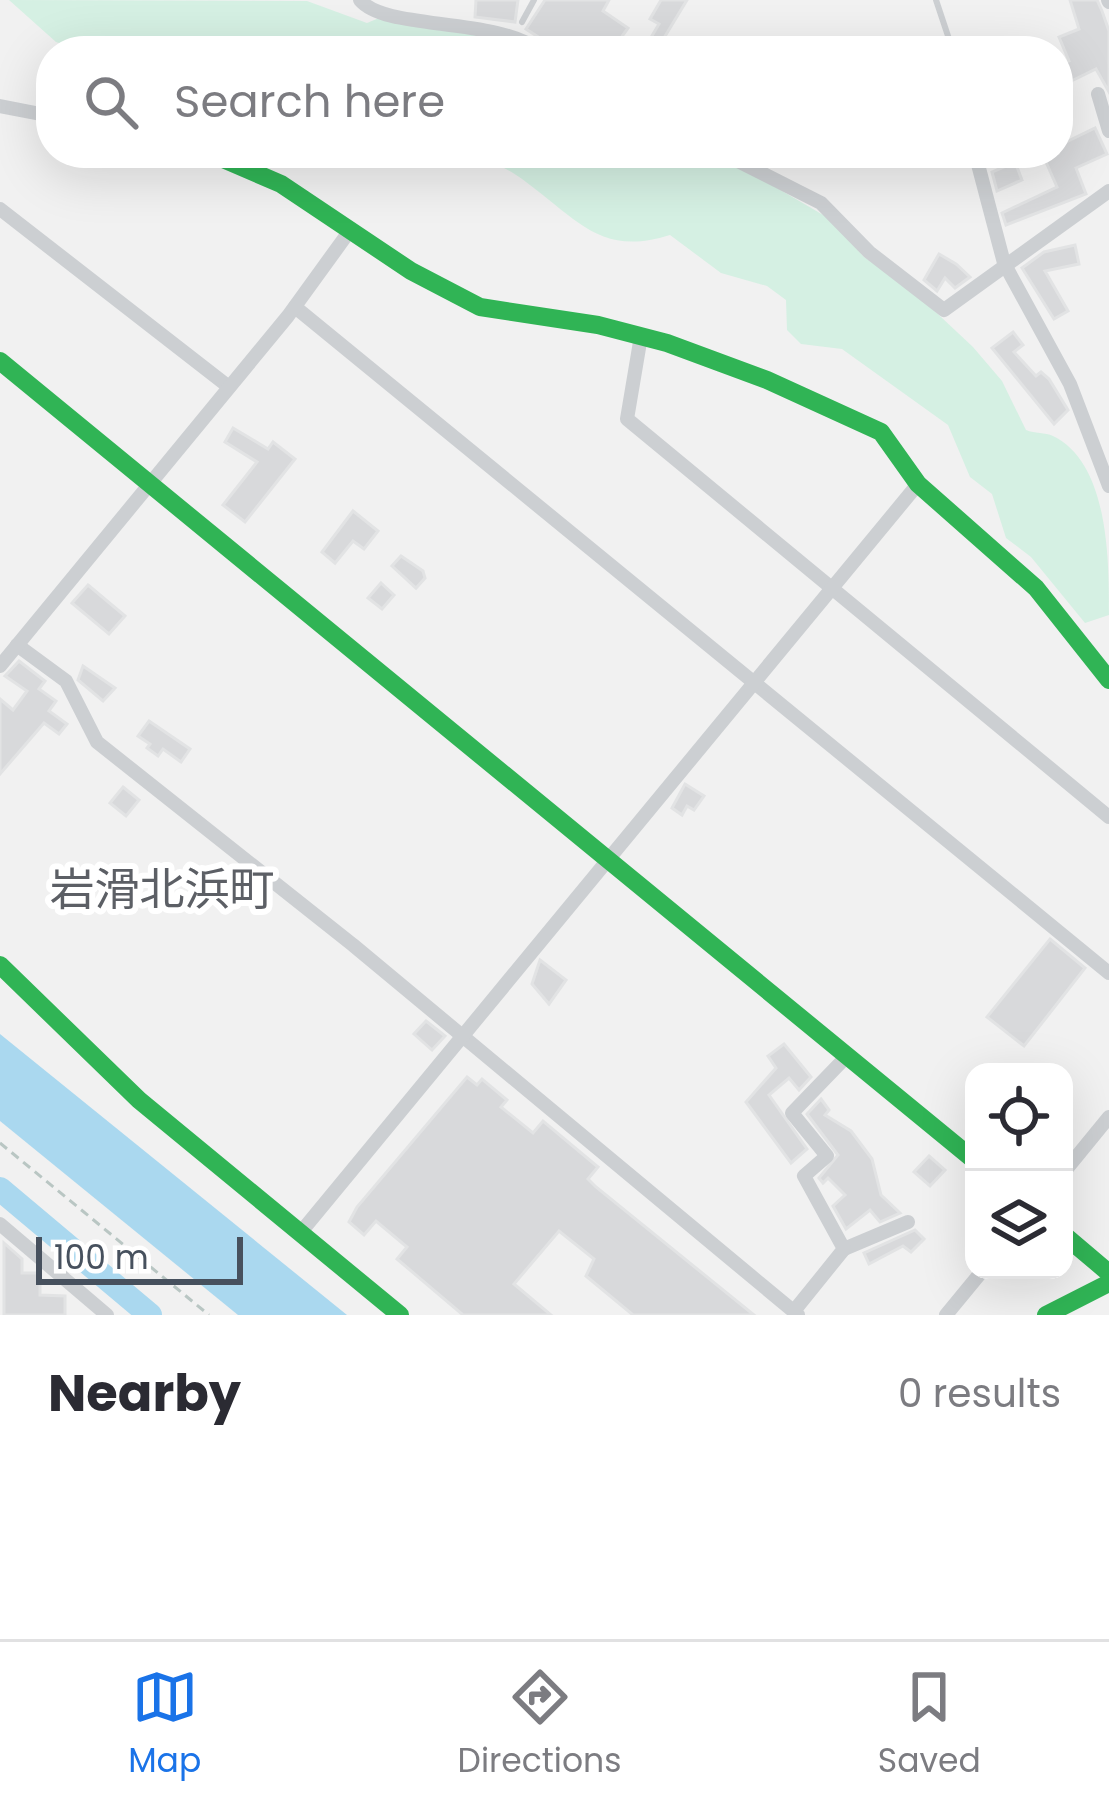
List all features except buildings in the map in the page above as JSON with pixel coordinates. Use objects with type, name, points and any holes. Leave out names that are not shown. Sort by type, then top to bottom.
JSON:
[{"type":"street","points":[[360,0],[371,11],[391,16],[501,29],[513,36]]},
{"type":"street","points":[[1098,94],[1109,130]]},
{"type":"street","points":[[0,106],[36,113]]},
{"type":"street","points":[[246,168],[284,183],[400,267],[479,307],[703,352],[865,423],[880,432],[918,484],[1036,588],[1109,680]]},
{"type":"street","points":[[751,168],[820,203],[869,252],[944,310],[1109,191]]},
{"type":"street","points":[[979,168],[1004,263],[1070,384],[1109,486]]},
{"type":"street","points":[[0,208],[229,387]]},
{"type":"street","points":[[0,666],[295,307],[352,229]]},
{"type":"street","points":[[295,307],[1109,973]]},
{"type":"street","points":[[641,336],[627,419],[1109,817]]},
{"type":"street","points":[[0,361],[965,1152]]},
{"type":"street","points":[[301,1232],[918,484]]},
{"type":"street","points":[[17,645],[66,681],[97,742],[246,857],[796,1313],[844,1250],[908,1222]]},
{"type":"street","points":[[0,965],[139,1100],[400,1315]]},
{"type":"street","points":[[844,1250],[804,1176],[827,1156],[792,1113],[848,1055]]},
{"type":"street","points":[[1065,1171],[1109,1117]]},
{"type":"street","points":[[0,1224],[107,1315]]},
{"type":"street","points":[[1073,1243],[1109,1273]]},
{"type":"street","points":[[946,1315],[976,1279]]},
{"type":"street","points":[[1046,1315],[1109,1283]]},
{"type":"lane","points":[[522,22],[534,0]]},
{"type":"lane","points":[[936,0],[948,36]]},
{"type":"path","points":[[0,1143],[209,1315]]},
{"type":"green space","points":[[9,0],[307,1],[367,23],[379,18],[502,36],[49,36]]},
{"type":"green space","points":[[502,168],[743,168],[830,219],[864,257],[909,287],[973,347],[1002,381],[1026,430],[1053,436],[1085,468],[1102,515],[1109,615],[1085,623],[1031,557],[1006,538],[992,494],[970,477],[948,425],[842,349],[801,344],[787,330],[786,300],[767,286],[721,273],[670,235],[626,241],[592,231]]},
{"type":"water","points":[[0,1034],[347,1315],[238,1315],[0,1121]]},
{"type":"waterway","points":[[0,1189],[150,1315]]},
{"type":"traffic: fast","points":[[244,168],[281,184],[411,271],[480,307],[598,325],[667,343],[767,380],[881,432],[918,484],[1036,588],[1109,680]]},
{"type":"traffic: fast","points":[[0,361],[965,1153]]},
{"type":"traffic: fast","points":[[0,965],[139,1100],[400,1315]]},
{"type":"traffic: fast","points":[[1073,1243],[1109,1273]]},
{"type":"traffic: fast","points":[[1046,1315],[1109,1283]]},
{"type":"district","name":"岩滑北浜町","points":[[162,889]]}]
